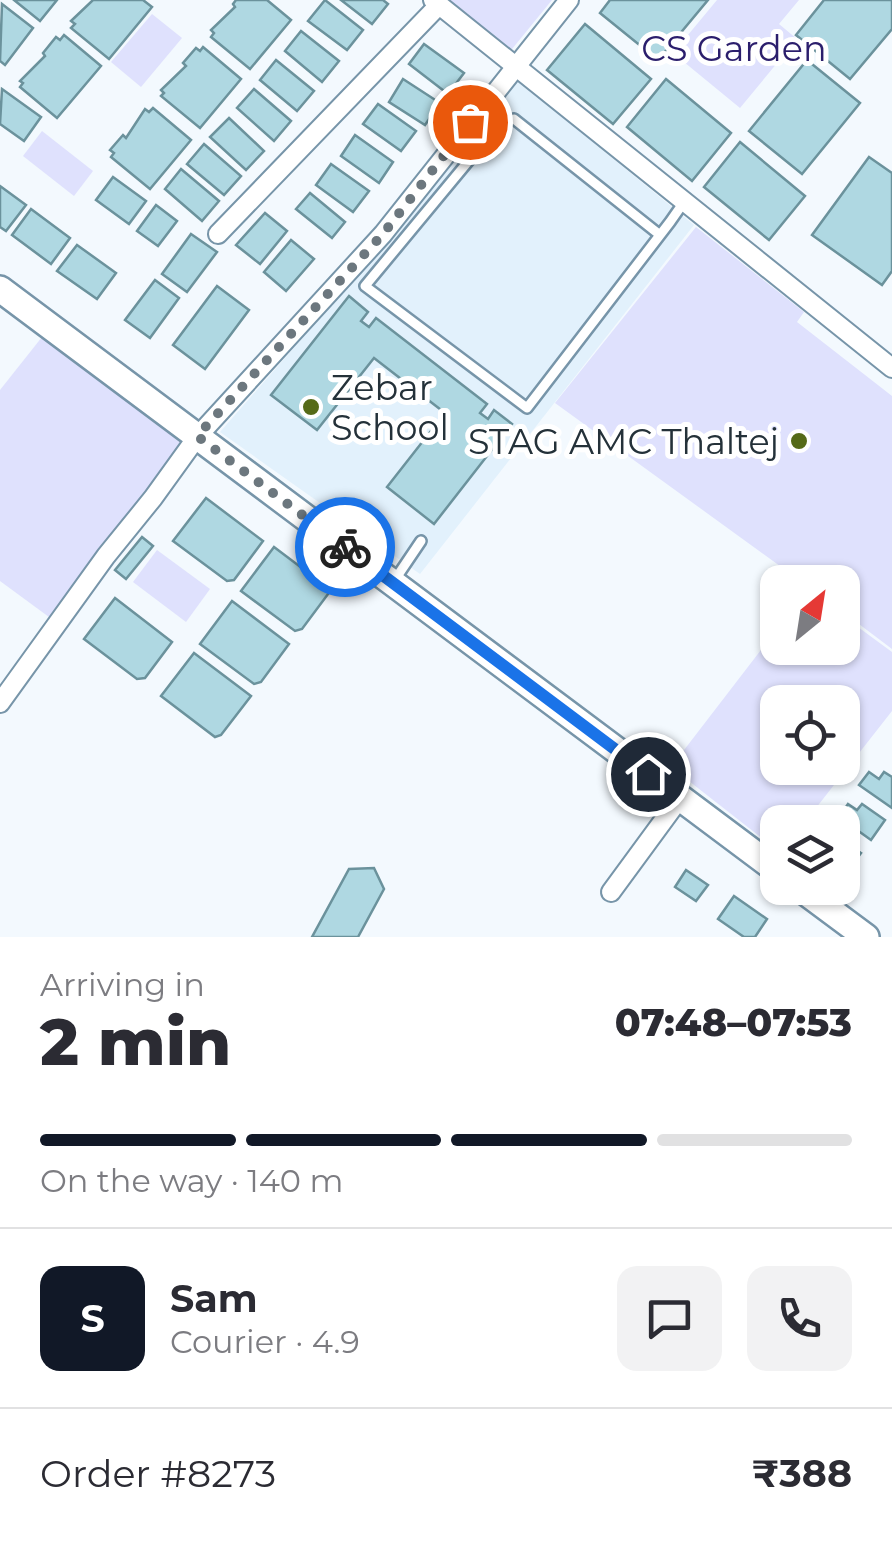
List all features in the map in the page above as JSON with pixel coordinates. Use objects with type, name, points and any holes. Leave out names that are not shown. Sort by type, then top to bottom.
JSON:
[{"type":"street","points":[[0,703],[197,436],[383,234],[569,0]]},
{"type":"street","points":[[218,234],[436,2],[892,368]]},
{"type":"street","points":[[0,289],[760,858]]},
{"type":"street","points":[[611,892],[680,798]]},
{"type":"street","points":[[823,905],[866,937]]},
{"type":"lane","points":[[660,235],[514,118],[500,123],[365,286],[528,408],[660,235],[684,202]]},
{"type":"lane","points":[[392,583],[421,541]]},
{"type":"shaded area","points":[[516,79],[694,225],[420,574],[220,432],[391,237]]},
{"type":"green space","points":[[445,0],[552,0],[508,54]]},
{"type":"green space","name":"CS Garden","points":[[717,0],[799,0],[779,24],[797,39],[740,108],[673,53]]},
{"type":"green space","points":[[152,14],[182,38],[141,87],[111,62]]},
{"type":"green space","points":[[42,131],[93,171],[74,196],[23,156]]},
{"type":"green space","points":[[696,227],[804,312],[797,322],[892,396],[892,649],[860,625],[860,565],[779,565],[555,403]]},
{"type":"green space","points":[[46,332],[187,438],[49,617],[0,581],[0,390]]},
{"type":"green space","points":[[157,550],[210,589],[186,622],[133,582]]},
{"type":"green space","points":[[860,628],[892,652],[892,711],[860,752],[860,685],[760,685],[760,785],[834,785],[818,805],[760,805],[760,837],[671,767],[760,651],[760,665],[860,665]]},
{"type":"building","points":[[14,0],[57,0],[40,21]]},
{"type":"building","points":[[93,0],[143,0],[152,7],[109,59],[71,28],[75,24],[71,21]]},
{"type":"building","points":[[236,0],[267,0],[291,20],[250,69],[211,37],[211,30],[235,7]]},
{"type":"building","points":[[325,0],[363,30],[347,50],[308,21]]},
{"type":"building","points":[[341,0],[383,0],[388,4],[372,24]]},
{"type":"building","points":[[610,0],[708,0],[658,60],[600,13]]},
{"type":"building","points":[[824,0],[892,0],[892,29],[850,79],[796,35]]},
{"type":"building","points":[[2,4],[33,28],[5,65],[0,61]]},
{"type":"building","points":[[585,24],[651,79],[613,124],[547,70]]},
{"type":"building","points":[[301,31],[339,61],[322,82],[285,51]]},
{"type":"building","points":[[64,35],[101,66],[57,118],[20,87],[20,81],[45,56],[43,53],[56,37],[60,40]]},
{"type":"building","points":[[424,44],[464,73],[448,94],[409,64]]},
{"type":"building","points":[[203,47],[241,79],[200,128],[161,96],[161,90],[186,66],[183,63],[196,48],[200,51]]},
{"type":"building","points":[[276,60],[314,91],[297,111],[260,80]]},
{"type":"building","points":[[807,60],[860,103],[802,174],[749,131]]},
{"type":"building","points":[[403,79],[440,103],[425,125],[389,102]]},
{"type":"building","points":[[666,79],[731,133],[692,181],[627,127]]},
{"type":"building","points":[[2,89],[41,117],[24,141],[0,124]]},
{"type":"building","points":[[254,89],[291,121],[274,141],[237,108]]},
{"type":"building","points":[[378,104],[416,131],[401,151],[363,124]]},
{"type":"building","points":[[153,108],[191,140],[150,189],[111,157],[114,153],[110,150],[123,135],[126,138],[145,109],[149,112]]},
{"type":"building","points":[[229,118],[264,151],[246,170],[210,137]]},
{"type":"building","points":[[355,135],[393,162],[379,183],[341,156]]},
{"type":"building","points":[[740,142],[805,196],[769,240],[704,187]]},
{"type":"building","points":[[204,144],[241,176],[224,195],[187,164]]},
{"type":"building","points":[[869,157],[892,173],[892,271],[882,285],[812,235]]},
{"type":"building","points":[[331,164],[369,191],[353,212],[316,185]]},
{"type":"building","points":[[181,169],[219,201],[202,221],[165,189]]},
{"type":"building","points":[[113,177],[146,201],[129,224],[96,200]]},
{"type":"building","points":[[0,186],[26,205],[6,231],[0,227]]},
{"type":"building","points":[[310,193],[345,222],[332,238],[296,209]]},
{"type":"building","points":[[156,205],[177,221],[158,246],[137,231]]},
{"type":"building","points":[[31,209],[70,238],[51,264],[12,235]]},
{"type":"building","points":[[265,213],[287,231],[260,264],[236,245]]},
{"type":"building","points":[[191,234],[217,252],[187,292],[162,274]]},
{"type":"building","points":[[291,240],[314,259],[286,291],[264,272]]},
{"type":"building","points":[[77,245],[116,273],[97,299],[57,271]]},
{"type":"building","points":[[155,280],[179,298],[150,338],[125,320]]},
{"type":"building","points":[[217,286],[249,310],[205,369],[173,345]]},
{"type":"building","name":"Zebar School","points":[[349,296],[368,312],[361,321],[369,327],[376,318],[487,404],[480,413],[488,419],[494,410],[512,424],[434,524],[387,487],[445,413],[374,358],[317,430],[271,395]]},
{"type":"building","points":[[206,498],[263,541],[234,580],[227,581],[173,541]]},
{"type":"building","points":[[142,537],[153,546],[126,579],[115,570]]},
{"type":"building","points":[[274,547],[331,590],[302,629],[295,631],[241,591]]},
{"type":"building","points":[[115,598],[172,642],[145,678],[137,679],[84,639]]},
{"type":"building","points":[[232,601],[289,644],[261,682],[254,684],[200,644]]},
{"type":"building","points":[[194,653],[251,696],[221,735],[215,737],[161,696]]},
{"type":"building","points":[[869,772],[879,779],[884,772],[892,777],[892,808],[859,785]]},
{"type":"building","points":[[862,804],[885,820],[871,840],[860,832]]},
{"type":"building","points":[[374,868],[384,889],[358,937],[312,937],[349,869]]},
{"type":"building","points":[[686,870],[708,885],[696,901],[675,887]]},
{"type":"building","points":[[734,896],[767,919],[755,937],[744,937],[718,919]]},
{"type":"way so far","points":[[345,547],[197,436],[383,234],[470,122]]},
{"type":"place","name":"Zebar School","points":[[311,407]]},
{"type":"place","name":"STAG AMC Thaltej","points":[[799,441]]},
{"type":"route","points":[[345,547],[648,774]]}]
